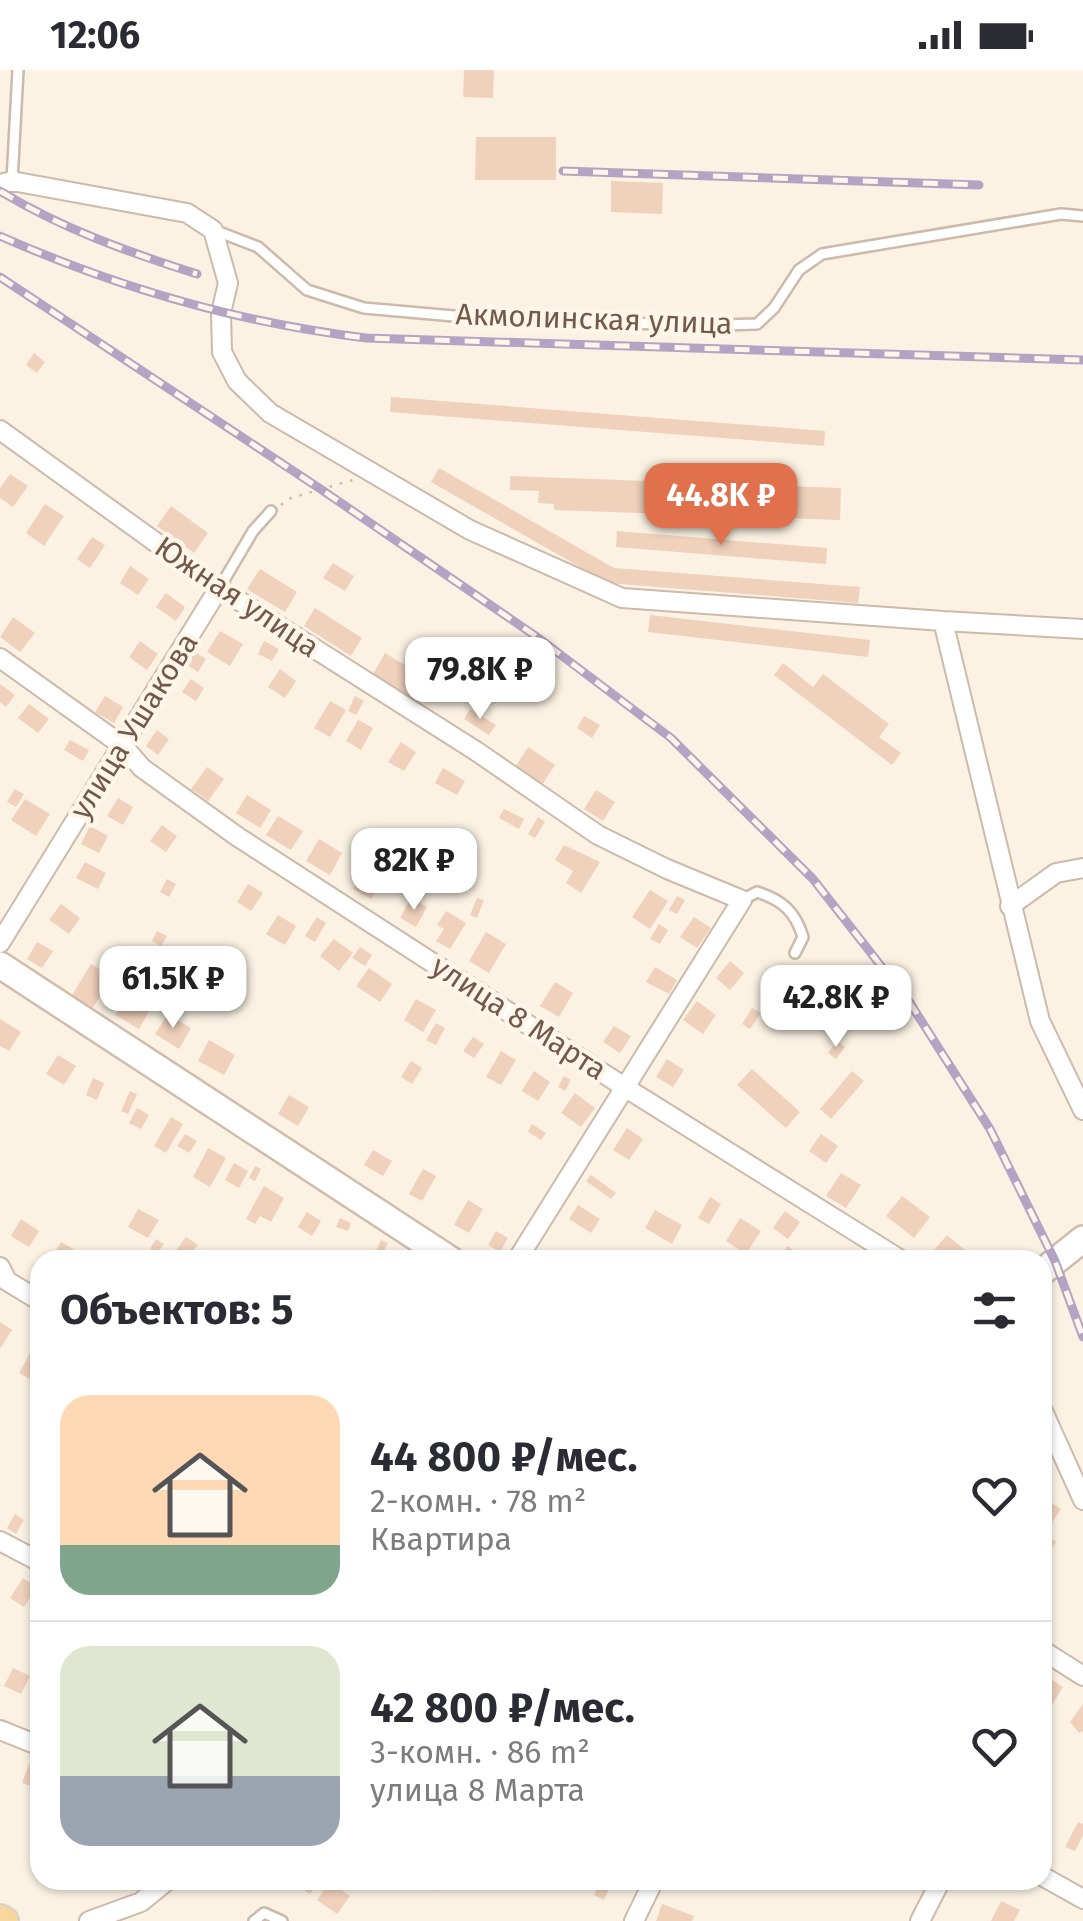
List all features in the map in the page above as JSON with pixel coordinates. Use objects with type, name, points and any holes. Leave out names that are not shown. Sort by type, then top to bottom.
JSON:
[{"type":"street","points":[[6,182],[187,213],[213,230],[228,283],[221,312],[222,352],[237,381],[270,413],[470,530],[622,598],[1083,629]]},
{"type":"street","name":"Южная улица","points":[[0,430],[219,588],[476,751],[598,835],[742,900]]},
{"type":"street","name":"улица Ушакова","points":[[0,943],[219,588]]},
{"type":"street","points":[[943,621],[1040,1021],[1083,1110]]},
{"type":"street","name":"улица 8 Марта","points":[[0,658],[123,746],[142,768],[238,837],[885,1250]]},
{"type":"street","points":[[1010,906],[1056,873],[1083,868]]},
{"type":"street","points":[[523,1250],[742,900]]},
{"type":"street","points":[[0,966],[436,1250]]},
{"type":"street","points":[[1052,1264],[1083,1240]]},
{"type":"street","points":[[2,1276],[30,1294]]},
{"type":"street","points":[[1052,1432],[1083,1500]]},
{"type":"street","points":[[0,1541],[30,1557]]},
{"type":"street","points":[[1052,1656],[1083,1676]]},
{"type":"street","points":[[0,1730],[30,1742]]},
{"type":"street","points":[[1052,1882],[1083,1899]]},
{"type":"street","points":[[89,1921],[142,1902],[156,1890]]},
{"type":"street","points":[[634,1921],[649,1890]]},
{"type":"street","points":[[920,1921],[937,1890]]},
{"type":"lane","points":[[6,182],[18,70]]},
{"type":"lane","name":"Акмолинская улица","points":[[213,230],[258,247],[307,290],[364,308],[510,321],[722,325],[756,324],[774,308],[800,270],[822,254],[1061,214],[1083,216]]},
{"type":"lane","name":"улица Ушакова","points":[[219,588],[253,531],[271,511]]},
{"type":"lane","points":[[742,900],[757,892],[788,908],[798,920],[803,937],[795,953]]},
{"type":"lane","points":[[254,1921],[264,1914],[282,1921]]},
{"type":"path","points":[[271,511],[292,498],[346,484],[364,468]]},
{"type":"building","points":[[464,70],[494,70],[493,98],[463,97]]},
{"type":"building","points":[[476,137],[556,137],[556,180],[475,180]]},
{"type":"building","points":[[611,181],[663,183],[662,214],[611,212]]},
{"type":"building","points":[[34,353],[45,362],[37,373],[26,365]]},
{"type":"building","points":[[391,397],[825,431],[824,446],[390,412]]},
{"type":"building","points":[[439,468],[614,568],[860,587],[858,603],[608,583],[431,482]]},
{"type":"building","points":[[10,474],[28,486],[13,507],[0,498],[0,488]]},
{"type":"building","points":[[510,476],[841,488],[840,520],[554,510],[554,504],[538,503],[539,491],[510,490]]},
{"type":"building","points":[[45,504],[64,516],[44,546],[26,533]]},
{"type":"building","points":[[171,506],[208,533],[194,553],[157,526]]},
{"type":"building","points":[[617,531],[827,548],[826,564],[616,547]]},
{"type":"building","points":[[92,537],[105,545],[90,568],[77,559]]},
{"type":"building","points":[[333,563],[354,576],[345,591],[323,578]]},
{"type":"building","points":[[130,566],[149,579],[138,595],[120,583]]},
{"type":"building","points":[[260,569],[297,592],[285,612],[247,589]]},
{"type":"building","points":[[166,593],[185,607],[176,621],[156,607]]},
{"type":"building","points":[[315,608],[362,638],[351,656],[304,626]]},
{"type":"building","points":[[650,615],[870,640],[868,657],[648,632]]},
{"type":"building","points":[[13,617],[35,633],[20,652],[0,637]]},
{"type":"building","points":[[220,631],[243,644],[230,666],[207,652]]},
{"type":"building","points":[[140,641],[158,654],[147,670],[129,657]]},
{"type":"building","points":[[264,641],[279,649],[272,661],[258,654]]},
{"type":"building","points":[[195,652],[206,659],[198,672],[187,665]]},
{"type":"building","points":[[385,653],[431,681],[417,703],[372,676]]},
{"type":"building","points":[[783,663],[813,687],[823,674],[889,724],[879,737],[901,753],[892,765],[774,675]]},
{"type":"building","points":[[280,669],[296,681],[285,698],[268,687]]},
{"type":"building","points":[[191,679],[204,688],[196,701],[182,692]]},
{"type":"building","points":[[0,684],[15,695],[6,707],[0,702]]},
{"type":"building","points":[[105,696],[123,707],[114,723],[95,712]]},
{"type":"building","points":[[355,696],[364,701],[356,715],[348,711]]},
{"type":"building","points":[[330,701],[346,710],[330,737],[314,728]]},
{"type":"building","points":[[29,704],[49,719],[38,733],[18,718]]},
{"type":"building","points":[[470,709],[496,725],[489,735],[464,719]]},
{"type":"building","points":[[584,716],[600,725],[592,738],[577,728]]},
{"type":"building","points":[[358,720],[373,728],[361,750],[346,741]]},
{"type":"building","points":[[157,730],[169,739],[158,755],[146,746]]},
{"type":"building","points":[[70,740],[89,750],[83,761],[64,750]]},
{"type":"building","points":[[401,742],[416,752],[404,771],[388,762]]},
{"type":"building","points":[[528,747],[555,765],[541,786],[514,769]]},
{"type":"building","points":[[207,767],[224,779],[208,801],[191,789]]},
{"type":"building","points":[[443,768],[465,781],[457,795],[435,783]]},
{"type":"building","points":[[15,789],[24,794],[16,807],[7,802]]},
{"type":"building","points":[[596,790],[615,802],[603,821],[584,809]]},
{"type":"building","points":[[247,795],[271,810],[260,828],[236,813]]},
{"type":"building","points":[[118,798],[133,807],[123,825],[107,816]]},
{"type":"building","points":[[25,799],[50,814],[36,836],[11,820]]},
{"type":"building","points":[[504,809],[524,819],[519,829],[499,818]]},
{"type":"building","points":[[278,816],[303,831],[291,850],[266,835]]},
{"type":"building","points":[[538,817],[545,822],[535,838],[528,834]]},
{"type":"building","points":[[162,825],[177,836],[166,852],[150,841]]},
{"type":"building","points":[[90,826],[108,836],[99,853],[81,844]]},
{"type":"building","points":[[319,839],[342,853],[330,875],[306,861]]},
{"type":"building","points":[[564,845],[600,862],[581,893],[566,883],[573,871],[555,860]]},
{"type":"building","points":[[432,846],[441,851],[434,863],[426,857]]},
{"type":"building","points":[[85,862],[106,873],[98,889],[76,878]]},
{"type":"building","points":[[363,870],[382,881],[371,899],[353,889]]},
{"type":"building","points":[[167,879],[176,884],[169,897],[160,892]]},
{"type":"building","points":[[248,884],[263,893],[251,911],[237,902]]},
{"type":"building","points":[[650,890],[668,901],[650,929],[632,917]]},
{"type":"building","points":[[677,896],[685,900],[677,914],[669,910]]},
{"type":"building","points":[[411,898],[427,907],[416,927],[400,918]]},
{"type":"building","points":[[477,898],[484,900],[477,918],[470,915]]},
{"type":"building","points":[[61,904],[80,918],[69,934],[49,920]]},
{"type":"building","points":[[446,911],[466,923],[450,949],[436,941],[444,929],[437,925]]},
{"type":"building","points":[[278,915],[296,926],[285,945],[266,934]]},
{"type":"building","points":[[317,917],[326,923],[315,942],[305,936]]},
{"type":"building","points":[[694,917],[711,928],[697,948],[680,937]]},
{"type":"building","points":[[659,924],[668,930],[660,944],[650,939]]},
{"type":"building","points":[[157,931],[167,936],[161,946],[152,941]]},
{"type":"building","points":[[486,932],[506,944],[489,973],[469,961]]},
{"type":"building","points":[[334,939],[353,953],[339,971],[320,956]]},
{"type":"building","points":[[37,942],[53,951],[42,968],[27,959]]},
{"type":"building","points":[[360,947],[372,955],[365,966],[352,958]]},
{"type":"building","points":[[730,961],[744,973],[730,990],[716,978]]},
{"type":"building","points":[[91,964],[112,977],[93,1008],[72,995]]},
{"type":"building","points":[[655,967],[677,980],[669,994],[646,982]]},
{"type":"building","points":[[369,968],[392,984],[380,1002],[356,986]]},
{"type":"building","points":[[555,982],[573,993],[559,1017],[540,1006]]},
{"type":"building","points":[[787,992],[808,1010],[791,1030],[770,1012]]},
{"type":"building","points":[[127,994],[151,1008],[139,1029],[115,1015]]},
{"type":"building","points":[[416,999],[436,1010],[423,1032],[404,1020]]},
{"type":"building","points":[[697,1001],[716,1015],[703,1034],[683,1020]]},
{"type":"building","points":[[752,1008],[761,1013],[750,1029],[742,1024]]},
{"type":"building","points":[[168,1014],[191,1028],[179,1049],[155,1034]]},
{"type":"building","points":[[0,1019],[21,1032],[9,1051],[0,1046]]},
{"type":"building","points":[[436,1023],[445,1028],[436,1045],[426,1040]]},
{"type":"building","points":[[614,1026],[631,1036],[620,1053],[603,1042]]},
{"type":"building","points":[[473,1037],[484,1044],[474,1058],[463,1051]]},
{"type":"building","points":[[209,1040],[235,1055],[224,1075],[198,1061]]},
{"type":"building","points":[[837,1041],[845,1047],[836,1059],[828,1053]]},
{"type":"building","points":[[501,1051],[516,1060],[501,1085],[486,1077]]},
{"type":"building","points":[[58,1055],[76,1066],[64,1085],[46,1074]]},
{"type":"building","points":[[667,1059],[684,1070],[673,1087],[656,1077]]},
{"type":"building","points":[[411,1061],[422,1068],[412,1084],[401,1077]]},
{"type":"building","points":[[752,1069],[800,1112],[786,1128],[737,1085]]},
{"type":"building","points":[[534,1071],[550,1082],[538,1101],[522,1091]]},
{"type":"building","points":[[852,1071],[864,1081],[831,1119],[820,1109]]},
{"type":"building","points":[[564,1076],[571,1080],[565,1091],[558,1087]]},
{"type":"building","points":[[93,1078],[104,1083],[97,1100],[86,1095]]},
{"type":"building","points":[[130,1091],[137,1094],[128,1114],[121,1111]]},
{"type":"building","points":[[575,1093],[595,1108],[581,1127],[561,1113]]},
{"type":"building","points":[[289,1095],[309,1107],[298,1126],[278,1114]]},
{"type":"building","points":[[137,1108],[149,1115],[141,1129],[129,1123]]},
{"type":"building","points":[[171,1117],[183,1124],[166,1153],[154,1146]]},
{"type":"building","points":[[532,1124],[546,1133],[541,1140],[528,1132]]},
{"type":"building","points":[[627,1128],[643,1139],[629,1160],[613,1150]]},
{"type":"building","points":[[185,1134],[197,1141],[189,1153],[177,1146]]},
{"type":"building","points":[[821,1134],[838,1146],[826,1163],[809,1151]]},
{"type":"building","points":[[208,1148],[226,1158],[210,1187],[193,1177]]},
{"type":"building","points":[[373,1150],[392,1161],[383,1176],[364,1165]]},
{"type":"building","points":[[234,1163],[248,1171],[239,1188],[225,1180]]},
{"type":"building","points":[[255,1166],[261,1169],[255,1181],[249,1178]]},
{"type":"building","points":[[423,1169],[436,1176],[422,1201],[409,1194]]},
{"type":"building","points":[[841,1173],[861,1185],[846,1208],[826,1196]]},
{"type":"building","points":[[591,1175],[616,1193],[611,1199],[586,1181]]},
{"type":"building","points":[[264,1186],[284,1198],[271,1222],[260,1216],[255,1224],[246,1219]]},
{"type":"building","points":[[902,1196],[930,1217],[914,1238],[886,1216]]},
{"type":"building","points":[[710,1197],[721,1204],[709,1224],[698,1218]]},
{"type":"building","points":[[468,1200],[483,1209],[469,1233],[454,1225]]},
{"type":"building","points":[[578,1205],[600,1219],[591,1233],[569,1219]]},
{"type":"building","points":[[138,1209],[159,1220],[148,1238],[128,1227]]},
{"type":"building","points":[[655,1210],[682,1225],[672,1244],[645,1228]]},
{"type":"building","points":[[785,1211],[800,1222],[788,1239],[773,1228]]},
{"type":"building","points":[[307,1212],[321,1221],[312,1236],[298,1227]]},
{"type":"building","points":[[340,1218],[351,1223],[348,1231],[336,1227]]},
{"type":"building","points":[[740,1218],[761,1231],[749,1250],[740,1250],[726,1241]]},
{"type":"building","points":[[21,1219],[39,1231],[29,1247],[11,1236]]},
{"type":"building","points":[[496,1231],[508,1238],[501,1250],[488,1245]]},
{"type":"building","points":[[947,1235],[965,1250],[934,1250]]},
{"type":"building","points":[[186,1237],[198,1245],[193,1250],[176,1250]]},
{"type":"building","points":[[156,1239],[164,1244],[160,1250],[150,1249]]},
{"type":"building","points":[[381,1240],[388,1243],[384,1250],[376,1250]]},
{"type":"building","points":[[61,1242],[75,1250],[56,1250]]},
{"type":"building","points":[[0,1322],[12,1330],[0,1349]]},
{"type":"building","points":[[30,1353],[30,1379],[19,1373]]},
{"type":"building","points":[[1052,1503],[1061,1509],[1052,1522]]},
{"type":"building","points":[[15,1514],[24,1520],[16,1534],[7,1528]]},
{"type":"building","points":[[23,1578],[30,1582],[30,1598],[24,1607],[10,1598]]},
{"type":"building","points":[[13,1668],[30,1676],[21,1694],[4,1686]]},
{"type":"building","points":[[1052,1680],[1063,1687],[1052,1705]]},
{"type":"building","points":[[1083,1704],[1083,1731],[1079,1733],[1070,1722]]},
{"type":"building","points":[[29,1764],[30,1764],[30,1786],[22,1783]]},
{"type":"building","points":[[1078,1822],[1083,1824],[1083,1835],[1075,1851],[1065,1847]]},
{"type":"building","points":[[324,1890],[341,1890],[350,1896],[337,1914],[317,1900]]},
{"type":"building","points":[[596,1890],[608,1890],[604,1900],[594,1895]]},
{"type":"building","points":[[1001,1901],[1020,1910],[1014,1921],[991,1921]]},
{"type":"building","points":[[662,1904],[694,1916],[692,1921],[656,1921]]},
{"type":"railway","points":[[563,171],[979,185]]},
{"type":"railway","points":[[0,191],[96,238],[197,274]]},
{"type":"railway","points":[[0,236],[134,287],[225,313],[366,338],[1083,360]]},
{"type":"railway","points":[[0,277],[537,637],[671,738],[813,879],[910,1003],[990,1129],[1050,1250]]},
{"type":"railway","points":[[1052,1255],[1083,1337]]}]
